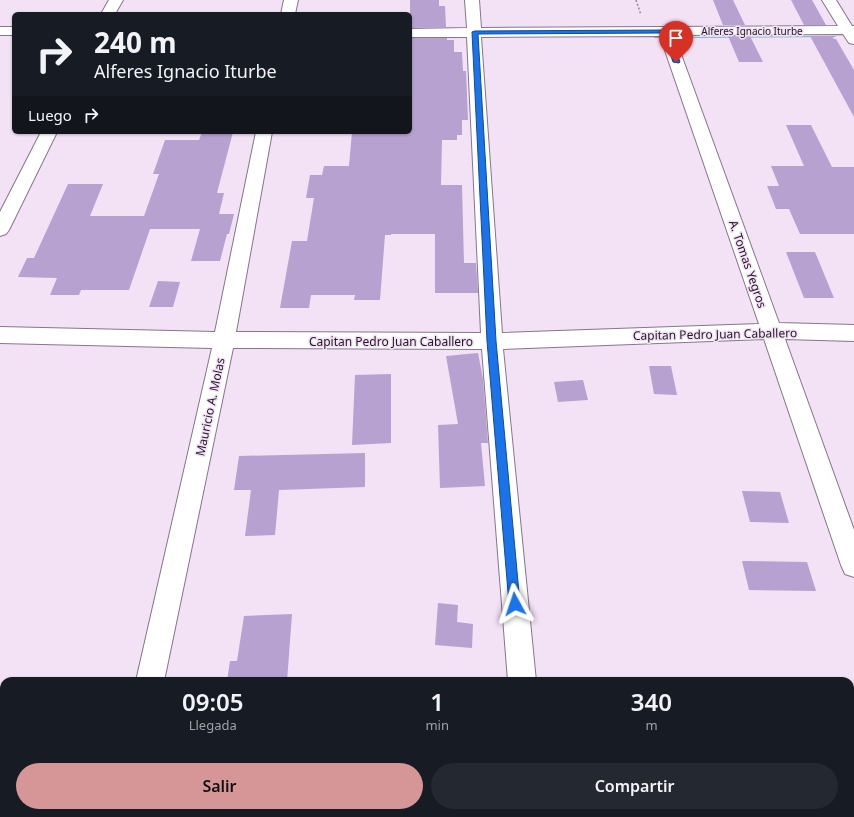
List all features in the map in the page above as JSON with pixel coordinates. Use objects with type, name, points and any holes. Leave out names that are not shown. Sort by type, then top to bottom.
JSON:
[{"type":"street","points":[[109,12],[116,0]]},
{"type":"street","points":[[288,12],[291,0]]},
{"type":"street","points":[[472,0],[492,341],[522,677]]},
{"type":"street","points":[[829,0],[852,33]]},
{"type":"street","points":[[0,31],[12,31]]},
{"type":"street","name":"A. Tomas Yegros","points":[[666,32],[854,565]]},
{"type":"street","name":"Alferes Ignacio Iturbe","points":[[412,33],[852,33]]},
{"type":"street","points":[[0,230],[48,134]]},
{"type":"street","name":"Mauricio A. Molas","points":[[151,677],[224,340],[264,134]]},
{"type":"street","name":"Capitan Pedro Juan Caballero","points":[[0,335],[224,340],[492,341],[771,331],[854,333]]},
{"type":"water","points":[[835,36],[836,37],[678,37]]},
{"type":"building","points":[[410,0],[439,0],[439,6],[445,6],[446,27],[412,28],[412,12],[410,12]]},
{"type":"building","points":[[713,0],[733,0],[745,25],[723,25]]},
{"type":"building","points":[[791,0],[812,0],[826,25],[804,25]]},
{"type":"building","points":[[728,36],[750,36],[763,62],[739,62]]},
{"type":"building","points":[[810,36],[832,36],[836,39],[854,70],[854,117]]},
{"type":"building","points":[[412,38],[447,38],[447,40],[454,40],[454,52],[462,52],[463,71],[466,71],[468,120],[462,120],[462,135],[457,135],[457,140],[442,140],[441,185],[462,185],[464,263],[476,263],[478,293],[435,293],[435,234],[391,234],[385,235],[380,300],[354,300],[355,295],[311,295],[309,308],[280,308],[292,241],[307,241],[314,198],[306,198],[310,175],[322,175],[324,166],[349,166],[352,134],[412,134]]},
{"type":"building","points":[[786,125],[811,125],[832,167],[854,167],[854,234],[800,234],[789,209],[776,209],[767,186],[779,186],[771,166],[804,166]]},
{"type":"building","points":[[201,134],[232,134],[217,193],[224,193],[219,214],[234,214],[220,261],[191,261],[200,229],[150,229],[129,290],[81,290],[79,295],[50,295],[57,278],[18,277],[27,258],[34,258],[68,184],[103,184],[90,216],[144,216],[159,174],[153,174],[165,140],[199,140]]},
{"type":"building","points":[[786,252],[815,252],[834,298],[804,298]]},
{"type":"building","points":[[158,281],[180,282],[173,307],[149,307]]},
{"type":"building","points":[[478,353],[483,379],[488,443],[481,443],[485,486],[440,488],[438,425],[458,424],[446,356]]},
{"type":"building","points":[[649,366],[671,366],[677,395],[654,394]]},
{"type":"building","points":[[391,374],[391,443],[352,445],[355,375]]},
{"type":"building","points":[[583,380],[588,400],[558,402],[554,382]]},
{"type":"building","points":[[365,453],[365,487],[279,490],[275,535],[245,536],[251,490],[234,490],[239,456]]},
{"type":"building","points":[[742,491],[780,492],[789,523],[750,522]]},
{"type":"building","points":[[742,561],[807,562],[816,591],[749,590]]},
{"type":"building","points":[[438,603],[458,605],[457,622],[473,624],[472,648],[435,645]]},
{"type":"building","points":[[292,614],[287,677],[228,677],[230,661],[237,661],[244,616]]},
{"type":"waterway","points":[[655,36],[661,36]]},
{"type":"route","points":[[515,604],[492,341],[475,32],[666,32],[676,62]]}]
